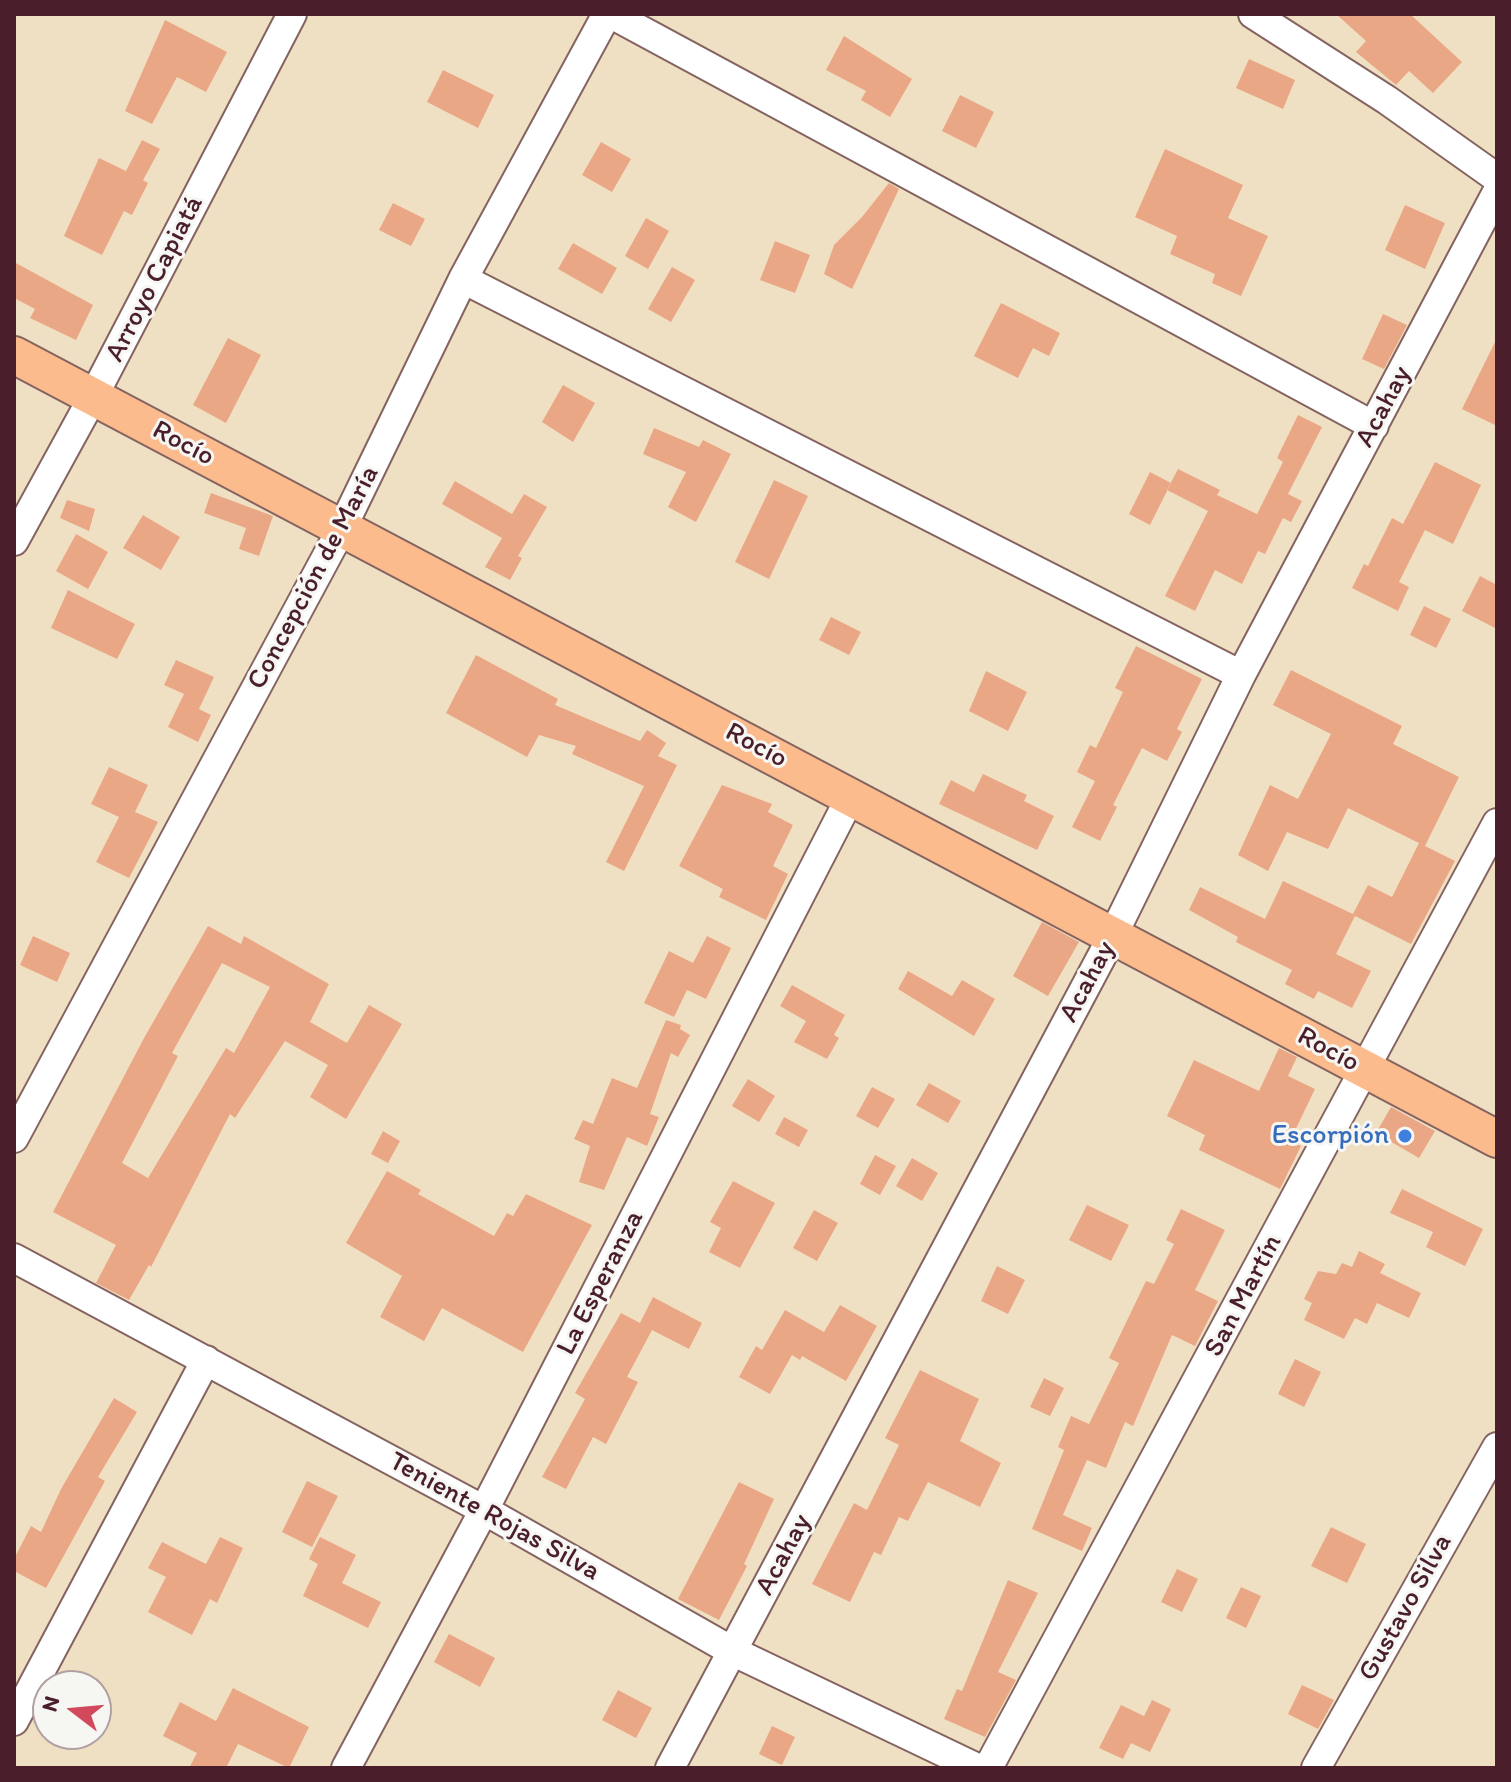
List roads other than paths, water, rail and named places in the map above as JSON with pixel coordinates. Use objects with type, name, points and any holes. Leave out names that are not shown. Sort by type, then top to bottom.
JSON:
[{"type":"main road","name":"Rocío","points":[[14,355],[1497,1139]]},
{"type":"street","name":"Arroyo Capiatá","points":[[14,541],[93,397],[292,14]]},
{"type":"street","name":"Concepción de María","points":[[14,1138],[342,528],[463,279],[609,14]]},
{"type":"street","points":[[609,14],[1374,426]]},
{"type":"street","points":[[1253,14],[1387,100],[1497,178]]},
{"type":"street","name":"Acahay","points":[[670,1768],[1112,937],[1241,675],[1497,192]]},
{"type":"street","points":[[463,279],[1241,675]]},
{"type":"street","name":"La Esperanza","points":[[346,1768],[484,1510],[851,796]]},
{"type":"street","name":"San Martín","points":[[988,1768],[1367,1070],[1497,823]]},
{"type":"street","name":"Teniente Rojas Silva","points":[[14,1258],[484,1510],[732,1651],[977,1768]]},
{"type":"street","points":[[14,1721],[206,1360]]},
{"type":"street","name":"Gustavo Silva","points":[[1316,1768],[1497,1447]]},
{"type":"place","name":"Escorpión","points":[[1405,1136]]}]
